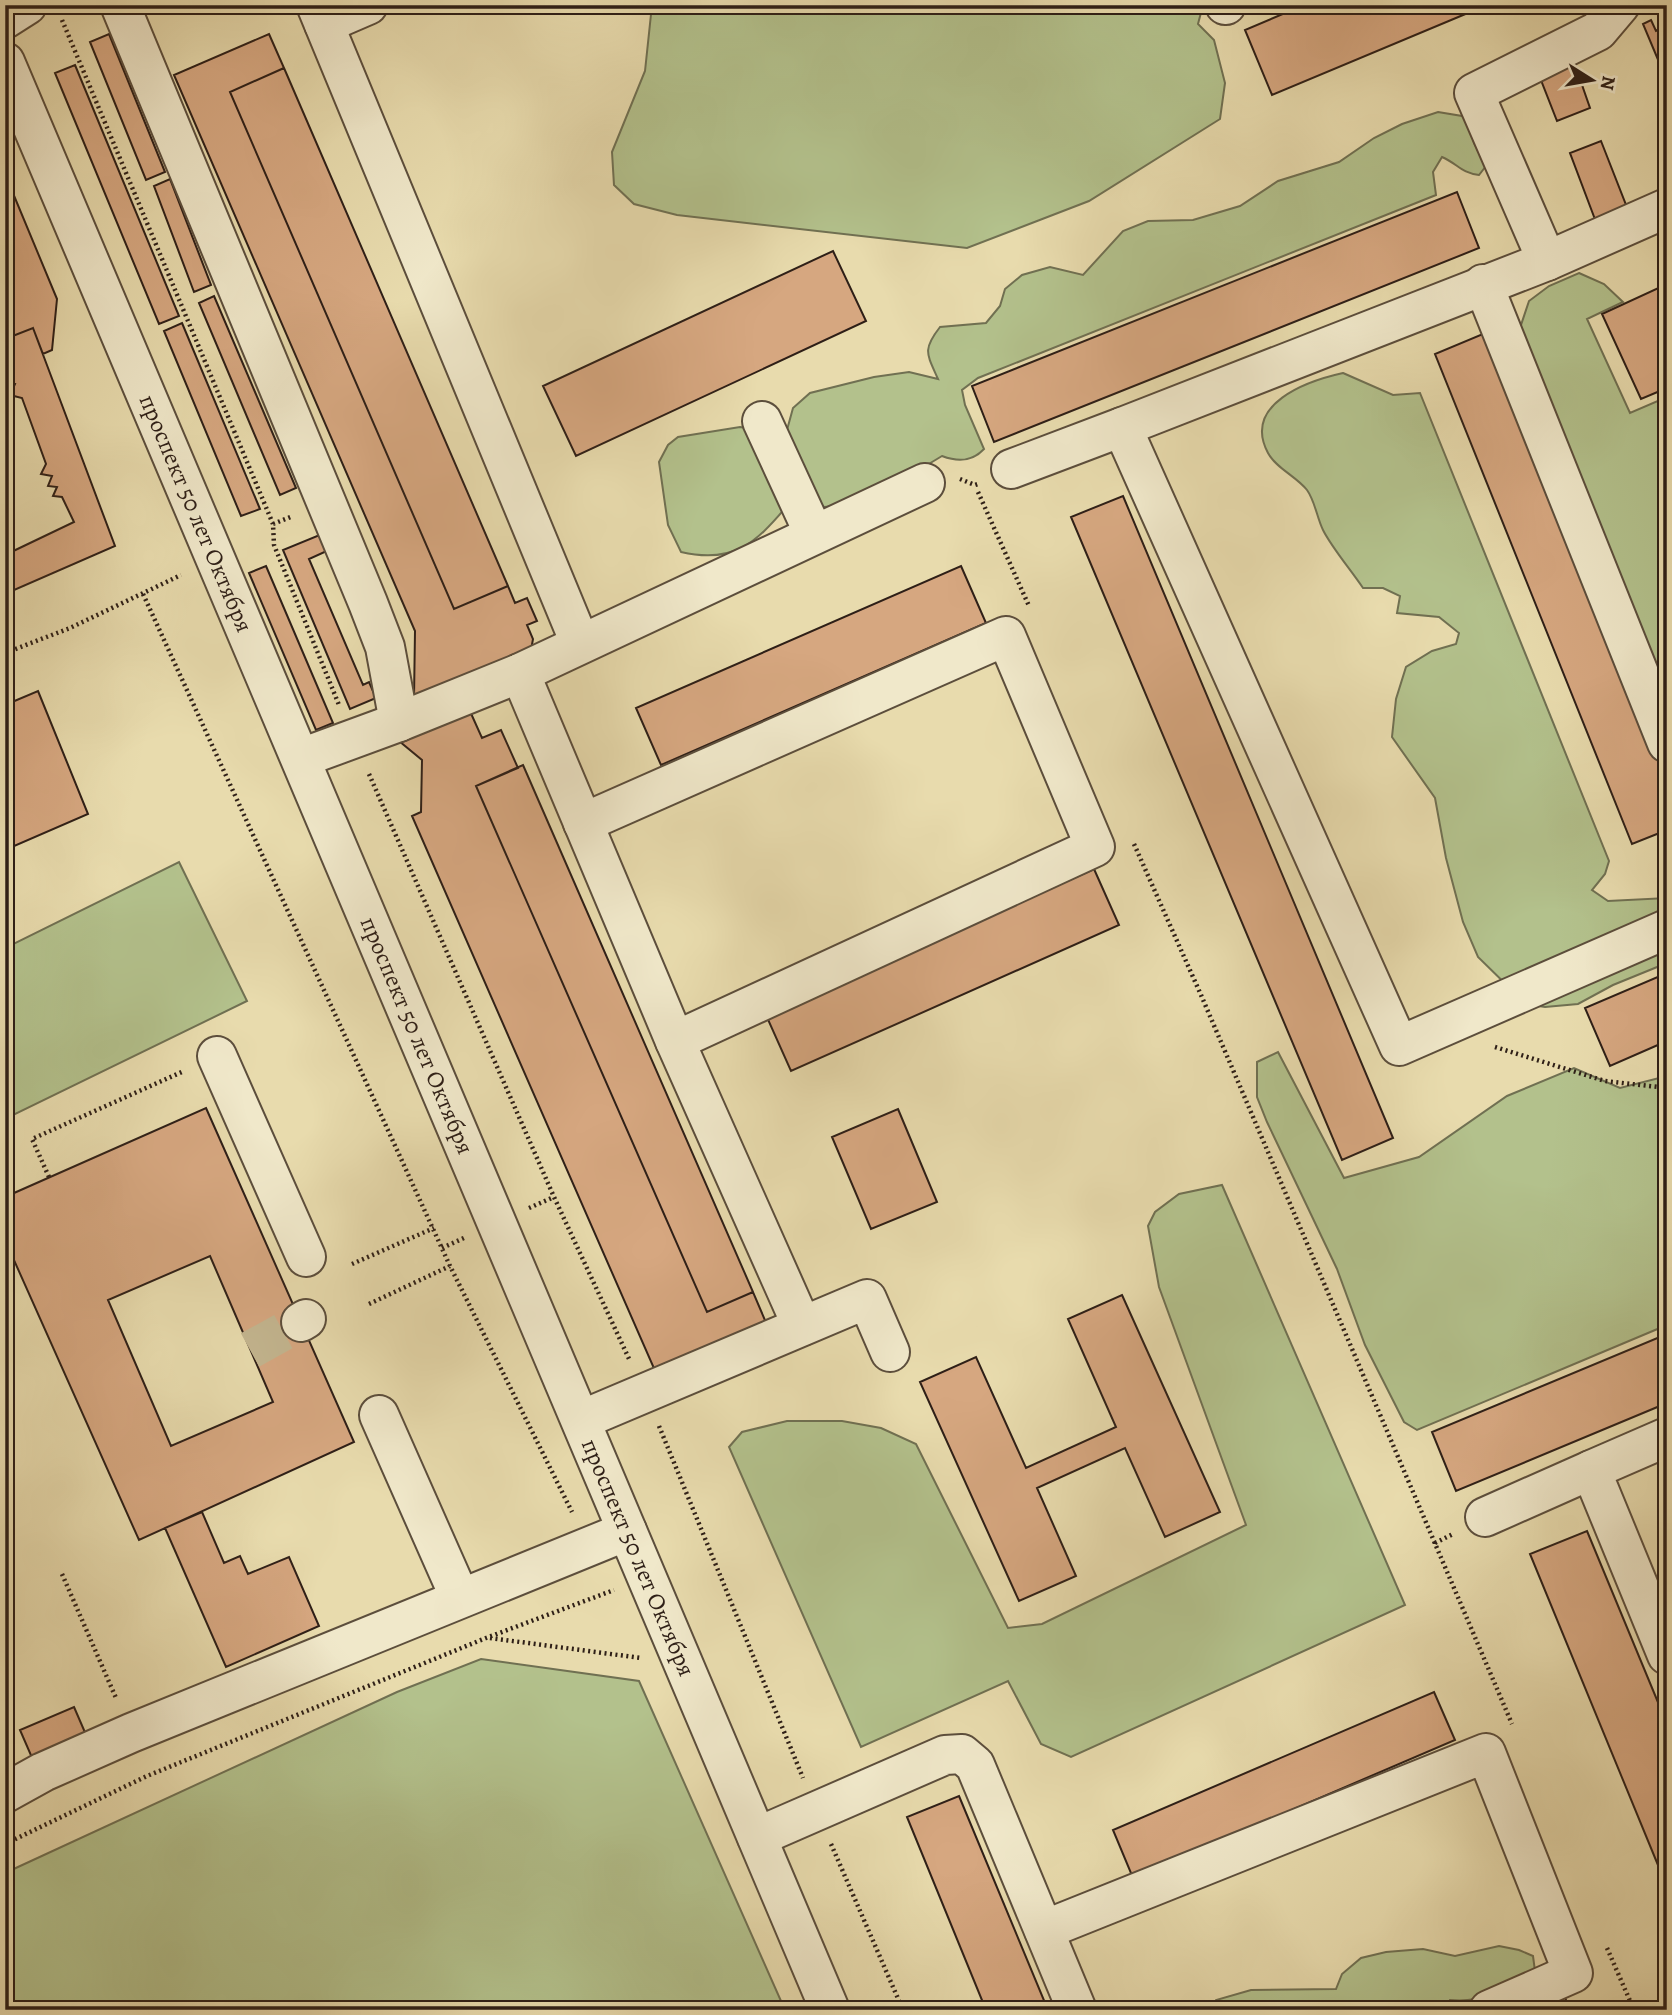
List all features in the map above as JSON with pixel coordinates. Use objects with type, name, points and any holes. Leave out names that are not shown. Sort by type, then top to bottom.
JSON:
[{"type":"street","points":[[120,5],[368,603],[385,647],[399,722]]},
{"type":"street","points":[[368,5],[320,15],[580,643]]},
{"type":"street","points":[[1547,261],[1474,93],[1598,31],[1620,5]]},
{"type":"street","points":[[5,19],[44,12]]},
{"type":"street","name":"проспект 50 лет Октября","points":[[5,62],[830,2010]]},
{"type":"street","points":[[1011,469],[1547,261],[1667,208]]},
{"type":"street","points":[[1483,284],[1667,743]]},
{"type":"street","points":[[762,421],[814,534]]},
{"type":"street","points":[[1122,427],[1399,1046],[1667,929]]},
{"type":"street","points":[[301,758],[520,673],[925,483]]},
{"type":"street","points":[[583,823],[1006,636],[1095,847],[675,1041]]},
{"type":"street","points":[[520,673],[675,1041],[802,1326]]},
{"type":"street","points":[[217,1056],[306,1256]]},
{"type":"street","points":[[581,1420],[867,1299],[890,1352]]},
{"type":"street","points":[[379,1415],[460,1598]]},
{"type":"street","points":[[1485,1517],[1667,1437]]},
{"type":"street","points":[[1591,1470],[1667,1655]]},
{"type":"street","points":[[5,1793],[43,1772],[131,1733],[628,1531]]},
{"type":"street","points":[[1044,1930],[1486,1753],[1573,1973],[1489,2010]]},
{"type":"street","points":[[757,1837],[945,1755],[962,1754],[975,1765],[1077,2010]]},
{"type":"path","points":[[44,12],[274,524],[274,545],[353,739],[554,1197],[645,1392],[817,1812],[903,2010]]},
{"type":"path","points":[[975,485],[1032,612]]},
{"type":"path","points":[[5,653],[70,628],[217,558]]},
{"type":"path","points":[[143,594],[450,1266],[609,1592]]},
{"type":"path","points":[[1133,842],[1201,995],[1515,1732]]},
{"type":"path","points":[[1458,1020],[1494,1047],[1605,1081],[1667,1088]]},
{"type":"path","points":[[49,1177],[32,1139],[217,1056]]},
{"type":"path","points":[[352,1264],[434,1228]]},
{"type":"path","points":[[369,1304],[450,1266]]},
{"type":"path","points":[[62,1574],[147,1776]]},
{"type":"path","points":[[5,1844],[147,1776],[486,1637],[647,1577]]},
{"type":"path","points":[[486,1637],[684,1664]]},
{"type":"path","points":[[1607,1947],[1634,2010]]},
{"type":"green space","points":[[652,5],[1203,5],[1198,24],[1214,40],[1225,83],[1220,119],[1089,201],[967,248],[677,215],[634,204],[614,185],[612,152],[645,71]]},
{"type":"green space","points":[[1438,112],[1462,116],[1471,125],[1474,143],[1486,166],[1479,175],[1442,157],[1433,172],[1436,195],[978,378],[962,390],[965,405],[984,449],[975,456],[964,460],[942,456],[884,488],[837,505],[824,507],[813,498],[787,430],[793,408],[810,393],[874,377],[909,372],[938,379],[928,352],[940,327],[986,323],[1000,306],[1005,289],[1022,275],[1050,267],[1083,275],[1123,231],[1148,221],[1193,220],[1240,206],[1278,181],[1339,162],[1374,138],[1402,124]]},
{"type":"green space","points":[[1579,273],[1604,284],[1623,302],[1587,319],[1630,413],[1667,397],[1667,728],[1518,334],[1529,301],[1549,286]]},
{"type":"green space","points":[[1343,373],[1393,395],[1420,393],[1609,861],[1605,874],[1592,890],[1608,901],[1667,898],[1667,963],[1613,985],[1578,1004],[1545,1007],[1526,1004],[1478,957],[1463,922],[1446,858],[1435,798],[1392,737],[1396,699],[1406,667],[1432,651],[1456,644],[1459,633],[1439,617],[1397,613],[1400,596],[1383,588],[1363,588],[1327,537],[1307,490],[1268,453],[1262,436],[1264,421],[1271,408],[1297,389]]},
{"type":"green space","points":[[740,427],[752,429],[787,506],[764,531],[742,548],[715,555],[681,552],[668,525],[659,462],[668,445],[678,437]]},
{"type":"green space","points":[[179,862],[247,1001],[5,1119],[5,948]]},
{"type":"green space","points":[[1278,1052],[1344,1178],[1419,1157],[1507,1096],[1574,1068],[1620,1088],[1667,1076],[1667,1325],[1417,1430],[1404,1422],[1365,1345],[1337,1269],[1257,1097],[1257,1062]]},
{"type":"green space","points":[[1222,1185],[1405,1605],[1071,1757],[1041,1744],[1008,1681],[861,1747],[729,1447],[742,1432],[787,1421],[842,1421],[881,1428],[916,1444],[1008,1628],[1042,1624],[1246,1525],[1159,1287],[1148,1226],[1155,1212],[1179,1194]]},
{"type":"green space","points":[[481,1659],[639,1681],[785,2010],[5,2010],[5,1873],[397,1692]]},
{"type":"green space","points":[[1499,1946],[1533,1956],[1535,1971],[1505,1989],[1485,1997],[1450,2000],[1448,2010],[1209,2010],[1216,2000],[1251,1990],[1336,1989],[1342,1974],[1361,1958],[1386,1952],[1423,1949],[1455,1956]]},
{"type":"building","points":[[1304,5],[1487,5],[1272,95],[1245,30]]},
{"type":"building","points":[[1651,20],[1656,31],[1667,26],[1667,72],[1664,74],[1643,24]]},
{"type":"building","points":[[109,34],[165,172],[146,180],[90,42]]},
{"type":"building","points":[[269,34],[284,68],[230,92],[454,609],[508,586],[515,603],[527,598],[537,621],[527,625],[533,639],[531,650],[414,699],[415,631],[174,75]]},
{"type":"building","points":[[1574,62],[1590,108],[1557,121],[1539,75]]},
{"type":"building","points":[[75,65],[179,316],[159,324],[55,73]]},
{"type":"building","points":[[284,68],[508,586],[454,609],[230,92]]},
{"type":"building","points":[[1601,141],[1628,210],[1596,222],[1570,153]]},
{"type":"building","points":[[5,174],[57,299],[52,350],[43,354],[33,328],[5,339]]},
{"type":"building","points":[[170,179],[211,285],[194,292],[154,186]]},
{"type":"building","points":[[1457,192],[1479,248],[994,442],[972,386]]},
{"type":"building","points":[[833,251],[866,321],[576,456],[543,386]]},
{"type":"building","points":[[1667,284],[1667,388],[1641,399],[1602,314]]},
{"type":"building","points":[[214,296],[296,488],[280,495],[199,303]]},
{"type":"building","points":[[182,323],[260,509],[241,516],[164,331]]},
{"type":"building","points":[[33,328],[115,546],[5,594],[5,555],[74,522],[62,497],[53,496],[57,487],[48,486],[52,476],[41,474],[46,464],[22,398],[10,395],[15,384],[6,382],[11,374],[5,374],[5,339]]},
{"type":"building","points":[[1490,331],[1667,770],[1667,830],[1632,844],[1435,354]]},
{"type":"building","points":[[1123,496],[1393,1138],[1342,1160],[1071,517]]},
{"type":"building","points":[[322,534],[329,550],[309,559],[363,685],[369,682],[376,698],[350,709],[283,550]]},
{"type":"building","points":[[266,566],[333,723],[316,730],[249,573]]},
{"type":"building","points":[[961,566],[986,623],[661,765],[636,708]]},
{"type":"building","points":[[38,691],[88,814],[5,850],[5,705]]},
{"type":"building","points":[[469,709],[482,738],[501,730],[518,768],[476,786],[707,1312],[753,1292],[767,1325],[656,1373],[412,816],[421,812],[422,760],[399,741]]},
{"type":"building","points":[[523,765],[753,1292],[707,1312],[476,786]]},
{"type":"building","points":[[1094,869],[1119,925],[791,1071],[766,1015]]},
{"type":"building","points":[[1667,973],[1667,1041],[1610,1066],[1585,1008]]},
{"type":"building","points":[[206,1108],[354,1442],[139,1540],[5,1240],[5,1197]],"holes":[[[210,1256],[273,1402],[171,1446],[108,1300]]]},
{"type":"building","points":[[898,1109],[937,1202],[871,1229],[832,1137]]},
{"type":"building","points":[[1122,1295],[1220,1512],[1165,1537],[1125,1448],[1037,1488],[1076,1576],[1019,1601],[920,1382],[976,1357],[1026,1468],[1116,1427],[1068,1319]]},
{"type":"building","points":[[1667,1334],[1667,1403],[1456,1491],[1432,1432]]},
{"type":"building","points":[[202,1512],[224,1563],[240,1556],[248,1574],[289,1557],[319,1626],[226,1667],[165,1528]]},
{"type":"building","points":[[1587,1531],[1667,1724],[1667,1887],[1530,1554]]},
{"type":"building","points":[[1434,1692],[1455,1740],[1133,1878],[1113,1830]]},
{"type":"building","points":[[74,1707],[87,1737],[33,1760],[20,1730]]},
{"type":"building","points":[[959,1796],[1048,2010],[986,2010],[907,1817]]},
{"type":"building","points":[[1562,1990],[1570,2010],[1516,2010]]},
{"type":"tunnel","points":[[250,1350],[301,1322]]}]
